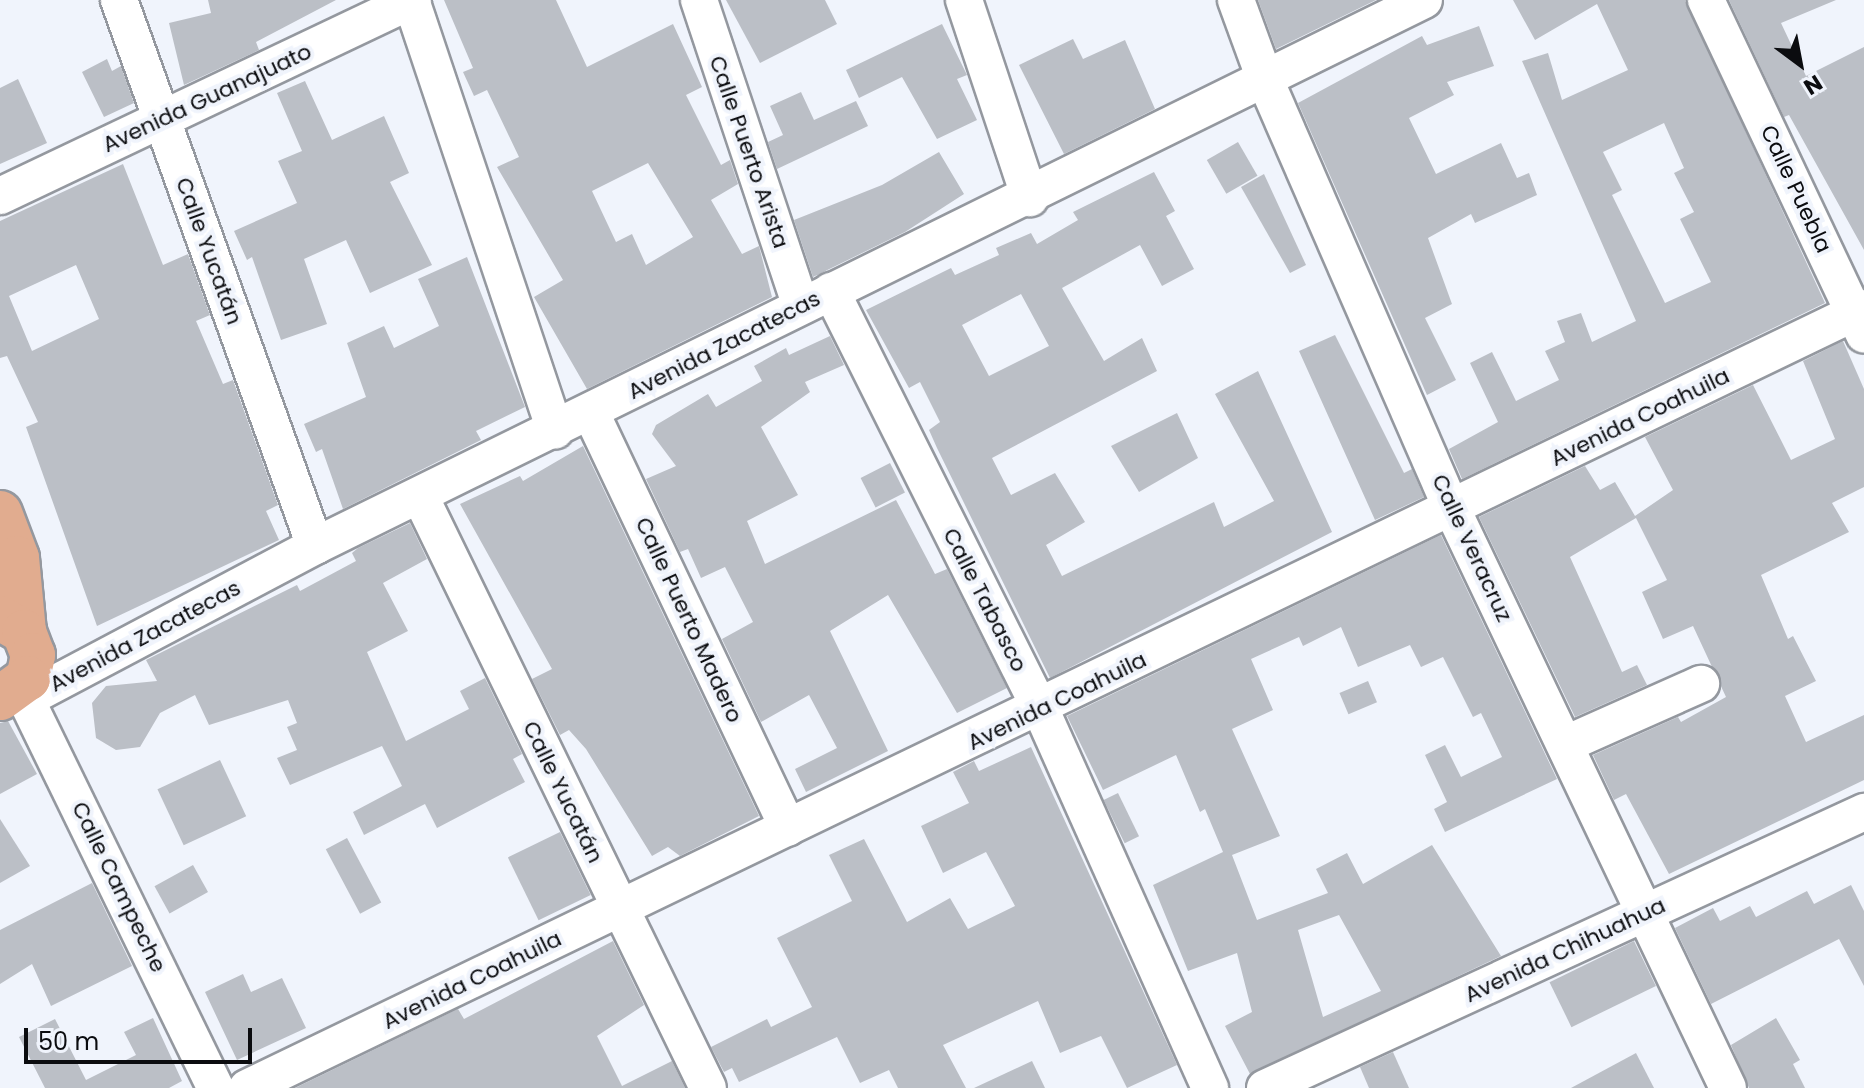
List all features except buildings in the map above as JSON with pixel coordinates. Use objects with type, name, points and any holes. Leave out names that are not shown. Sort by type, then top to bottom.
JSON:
[{"type":"main road","points":[[0,513],[17,558],[12,625],[33,655],[16,694]]},
{"type":"street","name":"Calle Yucatán","points":[[119,0],[315,546]]},
{"type":"street","name":"Avenida Guanajuato","points":[[0,196],[412,0]]},
{"type":"street","points":[[412,0],[555,431]]},
{"type":"street","name":"Calle Puerto Arista","points":[[699,0],[816,298]]},
{"type":"street","points":[[964,0],[1030,198]]},
{"type":"street","name":"Calle Veracruz","points":[[1236,0],[1266,82],[1452,509],[1728,1088]]},
{"type":"street","name":"Avenida Zacatecas","points":[[16,694],[555,431],[816,298],[1030,198],[1266,82],[1424,0]]},
{"type":"street","name":"Calle Puebla","points":[[1706,0],[1861,318]]},
{"type":"street","name":"Calle Tabasco","points":[[816,298],[1041,710],[1210,1088]]},
{"type":"street","name":"Avenida Coahuila","points":[[247,1088],[1041,710],[1452,509],[1861,318]]},
{"type":"street","name":"Calle Puerto Madero","points":[[591,413],[788,828]]},
{"type":"street","name":"Calle Yucatán","points":[[420,496],[708,1088]]},
{"type":"street","points":[[1566,744],[1701,684]]},
{"type":"street","name":"Calle Campeche","points":[[16,694],[216,1088]]},
{"type":"street","name":"Avenida Chihuahua","points":[[1265,1088],[1862,817]]}]
